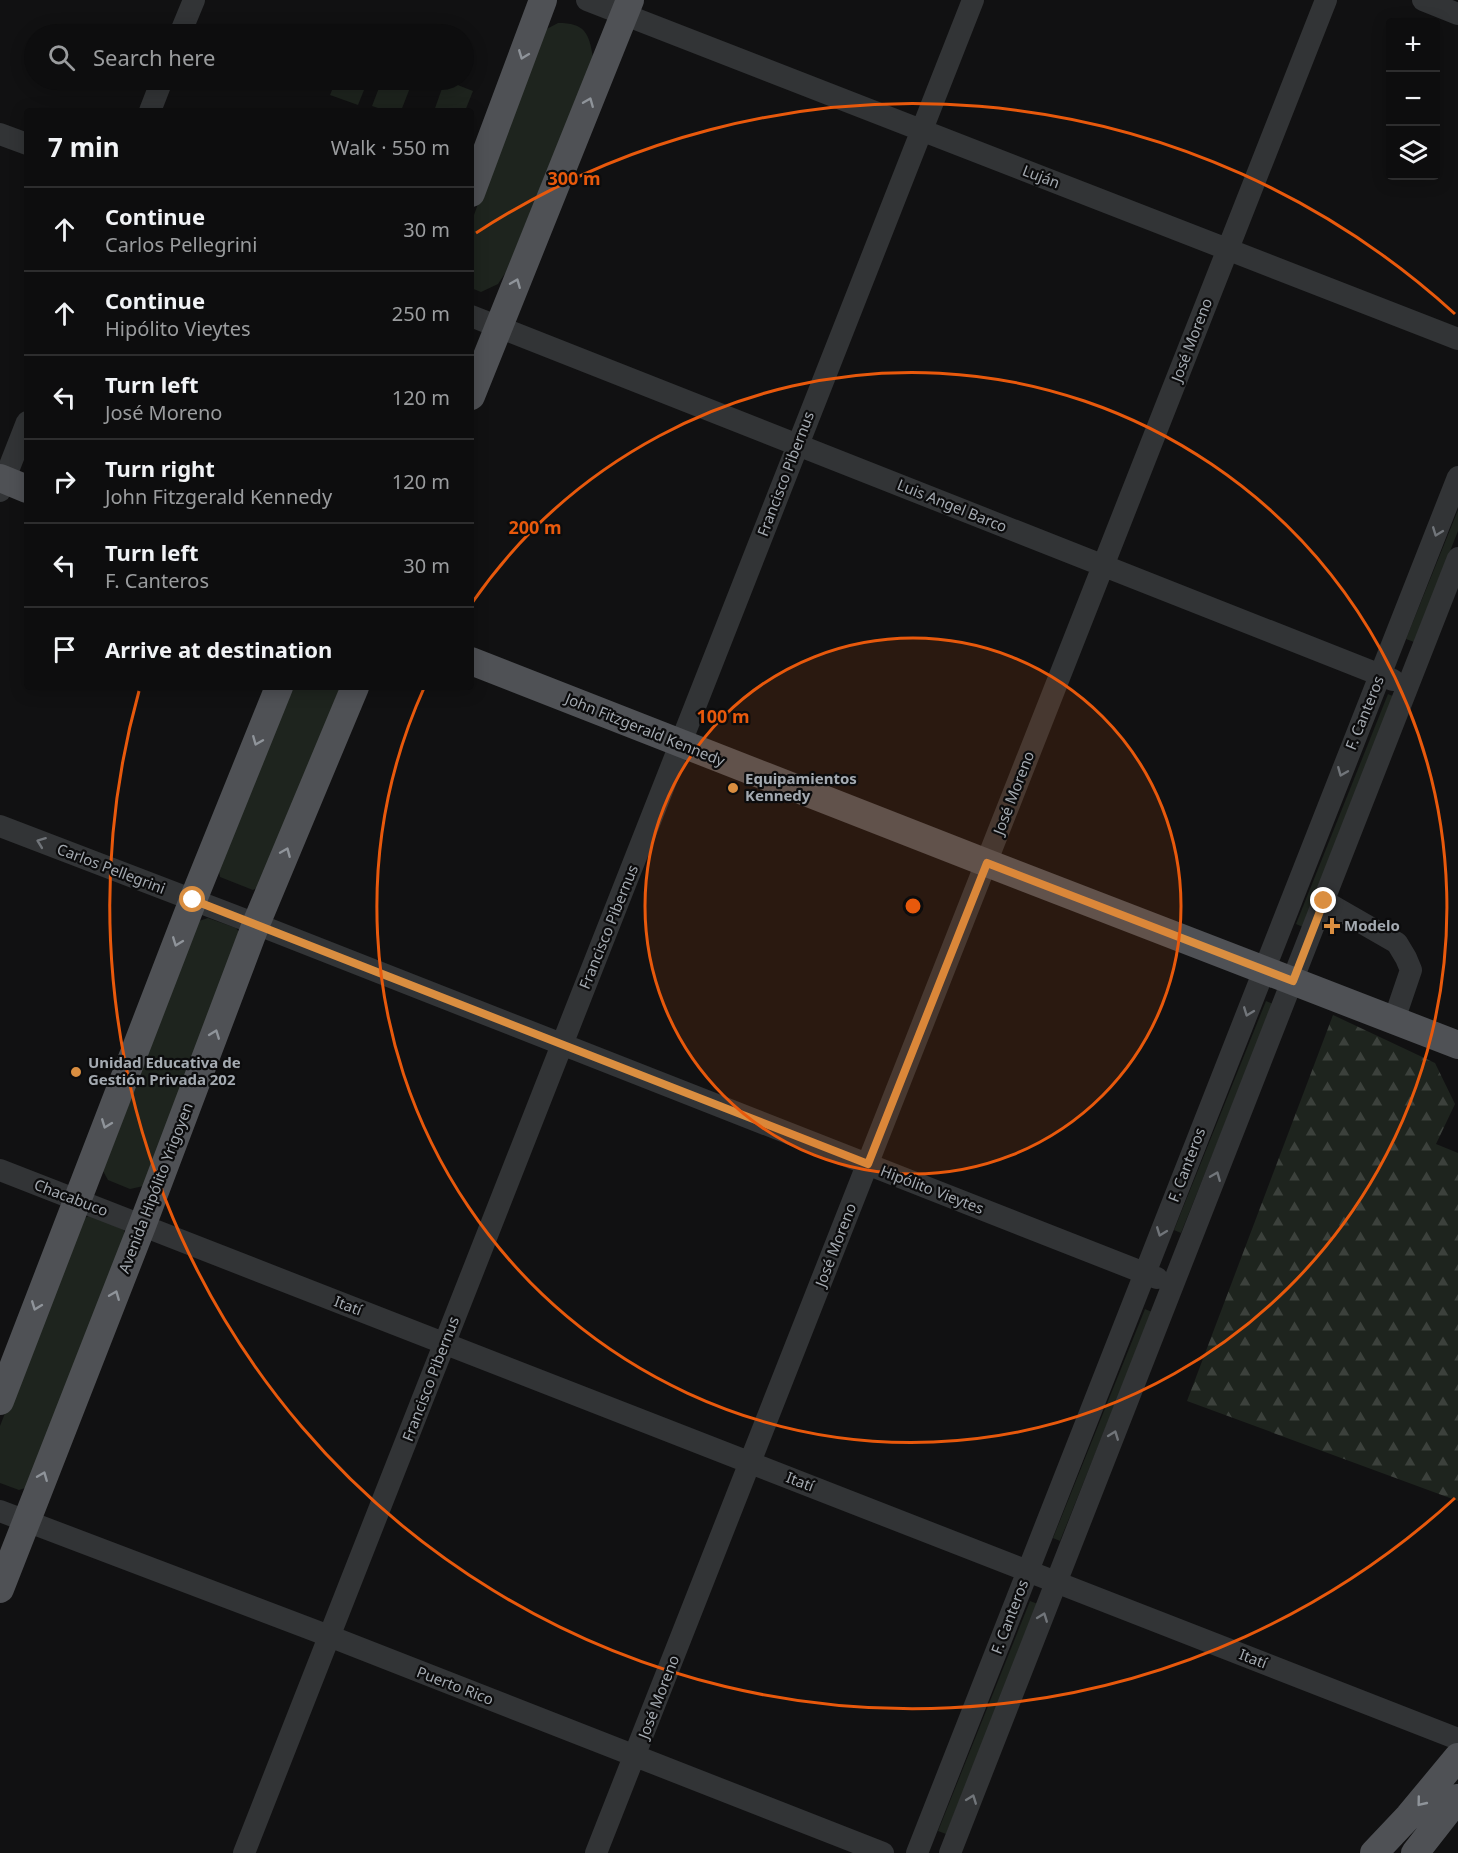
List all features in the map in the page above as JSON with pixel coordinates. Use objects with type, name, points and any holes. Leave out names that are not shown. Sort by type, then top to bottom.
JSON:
[{"type":"main road","points":[[474,185],[543,0]]},
{"type":"main road","points":[[474,388],[627,7]]},
{"type":"main road","name":"John Fitzgerald Kennedy","points":[[474,662],[1458,1045]]},
{"type":"main road","points":[[0,1401],[193,900],[278,690]]},
{"type":"main road","name":"Avenida Hipólito Yrigoyen","points":[[0,1589],[13,1516],[142,1226],[256,924],[354,690]]},
{"type":"main road","points":[[1374,1853],[1409,1816],[1458,1757]]},
{"type":"main road","points":[[1414,1853],[1458,1797]]},
{"type":"street","points":[[184,24],[194,0]]},
{"type":"street","name":"Luján","points":[[587,0],[627,7],[922,130],[1458,339]]},
{"type":"street","name":"Francisco Pibernus","points":[[244,1853],[973,0]]},
{"type":"street","name":"José Moreno","points":[[596,1853],[1326,0]]},
{"type":"street","points":[[1423,0],[1458,14]]},
{"type":"street","points":[[151,108],[158,90]]},
{"type":"street","points":[[0,134],[24,143]]},
{"type":"street","name":"Luis Angel Barco","points":[[474,317],[1406,686]]},
{"type":"street","points":[[8,485],[24,432]]},
{"type":"street","name":"F. Canteros","points":[[917,1853],[1458,477]]},
{"type":"street","name":"F. Canteros","points":[[950,1853],[1458,558]]},
{"type":"street","name":"Carlos Pellegrini","points":[[0,826],[256,924]]},
{"type":"street","points":[[1324,901],[1397,943],[1406,958],[1412,970],[1394,1020]]},
{"type":"street","name":"Hipólito Vieytes","points":[[256,924],[1173,1284]]},
{"type":"street","name":"Chacabuco","points":[[0,1170],[142,1226]]},
{"type":"street","name":"Itatí","points":[[142,1226],[1458,1739]]},
{"type":"street","name":"Puerto Rico","points":[[13,1516],[329,1636],[883,1853]]},
{"type":"green space","points":[[558,23],[580,27],[590,42],[593,57],[506,272],[498,284],[481,292],[474,289],[474,215],[541,32]]},
{"type":"green space","points":[[332,90],[364,90],[358,105],[330,95]]},
{"type":"green space","points":[[378,90],[409,90],[402,108],[372,106]]},
{"type":"green space","points":[[441,90],[473,91],[466,108],[435,108]]},
{"type":"green space","points":[[1458,510],[1458,531],[1414,642],[1406,639]]},
{"type":"green space","points":[[286,690],[339,690],[265,883],[253,890],[220,877],[218,866]]},
{"type":"green space","points":[[1388,694],[1395,697],[1303,927],[1296,924]]},
{"type":"green space","points":[[208,918],[236,928],[243,937],[148,1185],[130,1189],[108,1180],[103,1171],[199,921]]},
{"type":"green space","points":[[1266,1001],[1273,1004],[1181,1233],[1174,1230]]},
{"type":"green space","points":[[1333,1015],[1435,1063],[1455,1104],[1436,1144],[1458,1153],[1458,1501],[1187,1401]]},
{"type":"green space","points":[[90,1215],[124,1230],[126,1243],[31,1486],[19,1490],[0,1483],[0,1426],[79,1222]]},
{"type":"green space","points":[[1145,1309],[1152,1312],[1060,1541],[1053,1538]]},
{"type":"green space","points":[[1030,1601],[1038,1604],[946,1834],[938,1831]]},
{"type":"place","name":"Equipamientos Kennedy","points":[[733,788]]},
{"type":"place","name":"Modelo","points":[[1332,926]]},
{"type":"place","name":"Unidad Educativa de Gestión Privada 202","points":[[76,1072]]},
{"type":"route","points":[[193,900],[868,1164],[987,863],[1293,981],[1324,901]]}]
